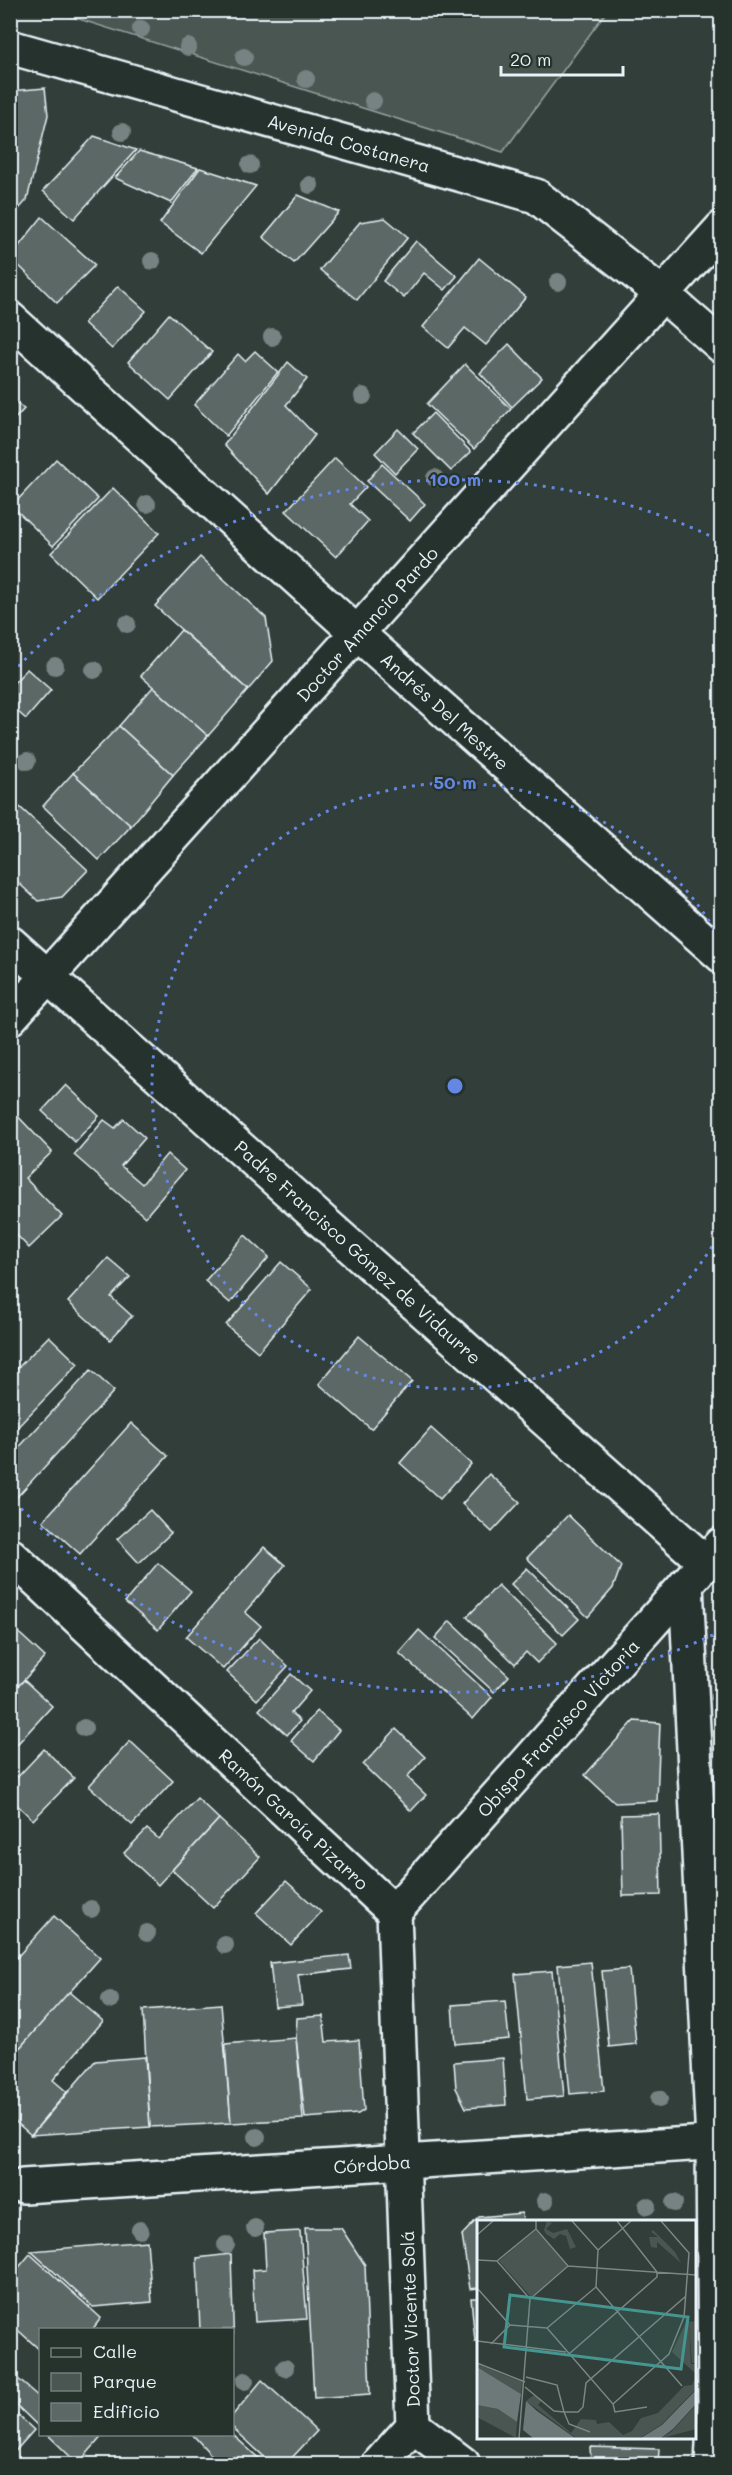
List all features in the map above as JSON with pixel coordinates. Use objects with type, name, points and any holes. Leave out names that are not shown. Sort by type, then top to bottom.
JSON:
[{"type":"street","name":"Avenida Costanera","points":[[10,46],[536,196],[661,293],[722,346]]},
{"type":"street","name":"Doctor Amancio Pardo","points":[[10,1018],[722,228]]},
{"type":"street","name":"Andrés Del Mestre","points":[[10,319],[358,634],[722,956]]},
{"type":"street","name":"Padre Francisco Gómez de Vidaurre","points":[[10,943],[704,1563]]},
{"type":"street","name":"Ramón García Pizarro","points":[[10,1555],[394,1912]]},
{"type":"street","name":"Obispo Francisco Victoria","points":[[394,1912],[704,1563]]},
{"type":"street","points":[[704,1563],[717,2142],[715,2405],[712,2464]]},
{"type":"street","points":[[394,1912],[405,2162]]},
{"type":"street","name":"Córdoba","points":[[15,2187],[717,2142]]},
{"type":"street","name":"Doctor Vicente Solá","points":[[379,2464],[413,2426],[405,2162]]},
{"type":"street","points":[[413,2426],[463,2464]]},
{"type":"green space","points":[[68,10],[607,11],[503,152],[69,16]]},
{"type":"building","points":[[45,88],[48,115],[27,200],[10,219],[10,91]]},
{"type":"building","points":[[94,136],[136,150],[74,219],[43,191]]},
{"type":"building","points":[[139,151],[198,168],[171,203],[115,178]]},
{"type":"building","points":[[200,168],[256,186],[201,253],[160,223]]},
{"type":"building","points":[[298,195],[339,212],[294,263],[263,237]]},
{"type":"building","points":[[42,217],[95,265],[57,303],[10,257]]},
{"type":"building","points":[[385,218],[408,237],[357,300],[320,270],[360,222]]},
{"type":"building","points":[[416,241],[457,276],[445,290],[424,273],[404,298],[383,281]]},
{"type":"building","points":[[479,258],[526,297],[486,345],[465,328],[448,348],[423,327]]},
{"type":"building","points":[[118,286],[146,311],[112,349],[84,323]]},
{"type":"building","points":[[169,314],[212,352],[170,400],[128,362]]},
{"type":"building","points":[[509,344],[542,378],[512,407],[480,373]]},
{"type":"building","points":[[255,351],[278,372],[226,436],[194,405],[238,354],[245,361]]},
{"type":"building","points":[[288,362],[307,379],[286,405],[315,435],[269,494],[224,445]]},
{"type":"building","points":[[465,364],[511,409],[474,449],[427,404]]},
{"type":"building","points":[[10,397],[24,409],[10,424]]},
{"type":"building","points":[[433,413],[471,452],[451,471],[413,433]]},
{"type":"building","points":[[398,429],[418,449],[395,473],[375,453]]},
{"type":"building","points":[[335,458],[366,487],[350,504],[368,521],[336,557],[286,511]]},
{"type":"building","points":[[56,459],[98,499],[53,546],[12,506]]},
{"type":"building","points":[[382,464],[425,504],[410,521],[367,481]]},
{"type":"building","points":[[113,488],[159,533],[97,598],[51,553]]},
{"type":"building","points":[[200,557],[266,618],[273,661],[248,690],[155,606]]},
{"type":"building","points":[[181,630],[248,690],[208,736],[141,676]]},
{"type":"building","points":[[27,669],[51,690],[26,719],[10,705],[10,687]]},
{"type":"building","points":[[153,687],[208,736],[173,775],[119,726]]},
{"type":"building","points":[[119,726],[173,775],[131,826],[73,773]]},
{"type":"building","points":[[73,773],[131,826],[99,860],[43,806]]},
{"type":"building","points":[[10,798],[88,870],[62,897],[38,901],[10,875]]},
{"type":"building","points":[[66,1085],[99,1116],[75,1142],[42,1111]]},
{"type":"building","points":[[10,1108],[52,1152],[25,1178],[62,1216],[29,1248],[10,1228]]},
{"type":"building","points":[[124,1119],[145,1138],[121,1166],[142,1184],[167,1154],[185,1170],[145,1217],[74,1155],[104,1120],[115,1128]]},
{"type":"building","points":[[245,1235],[269,1257],[230,1303],[205,1281]]},
{"type":"building","points":[[108,1258],[130,1277],[111,1297],[132,1316],[110,1340],[68,1302]]},
{"type":"building","points":[[281,1262],[312,1289],[258,1352],[226,1325]]},
{"type":"building","points":[[49,1336],[78,1364],[10,1435],[10,1376]]},
{"type":"building","points":[[359,1336],[412,1381],[371,1429],[319,1384]]},
{"type":"building","points":[[91,1370],[114,1391],[16,1498],[10,1492],[10,1457]]},
{"type":"building","points":[[131,1423],[168,1456],[80,1554],[43,1521]]},
{"type":"building","points":[[431,1428],[471,1464],[440,1499],[400,1463]]},
{"type":"building","points":[[489,1474],[520,1502],[492,1532],[462,1504]]},
{"type":"building","points":[[150,1510],[171,1533],[139,1563],[117,1539]]},
{"type":"building","points":[[568,1515],[621,1566],[613,1588],[588,1617],[527,1558]]},
{"type":"building","points":[[264,1547],[285,1565],[245,1612],[261,1626],[223,1669],[186,1637]]},
{"type":"building","points":[[158,1563],[191,1591],[158,1630],[125,1602]]},
{"type":"building","points":[[527,1568],[579,1619],[563,1635],[511,1584]]},
{"type":"building","points":[[498,1585],[557,1643],[537,1663],[526,1652],[515,1664],[467,1617]]},
{"type":"building","points":[[450,1621],[509,1676],[494,1692],[435,1638]]},
{"type":"building","points":[[10,1625],[45,1657],[10,1695]]},
{"type":"building","points":[[419,1630],[492,1697],[473,1719],[399,1653]]},
{"type":"building","points":[[259,1638],[288,1666],[257,1700],[227,1672]]},
{"type":"building","points":[[291,1674],[310,1691],[291,1713],[300,1721],[287,1735],[259,1710]]},
{"type":"building","points":[[24,1680],[52,1706],[10,1752],[10,1695]]},
{"type":"building","points":[[317,1711],[339,1730],[314,1761],[291,1741]]},
{"type":"building","points":[[634,1721],[660,1723],[657,1801],[615,1803],[585,1775]]},
{"type":"building","points":[[396,1729],[425,1757],[407,1777],[426,1795],[411,1811],[363,1765]]},
{"type":"building","points":[[130,1741],[173,1781],[132,1825],[89,1786]]},
{"type":"building","points":[[44,1749],[74,1778],[33,1820],[10,1798],[10,1785]]},
{"type":"building","points":[[197,1798],[219,1819],[158,1885],[124,1853],[147,1829],[159,1839]]},
{"type":"building","points":[[659,1814],[661,1895],[623,1896],[621,1815]]},
{"type":"building","points":[[219,1819],[260,1857],[213,1908],[172,1870]]},
{"type":"building","points":[[286,1881],[321,1912],[291,1945],[256,1913]]},
{"type":"building","points":[[54,1916],[100,1958],[10,2059],[10,1965]]},
{"type":"building","points":[[349,1955],[351,1969],[298,1975],[302,2005],[275,2007],[270,1963]]},
{"type":"building","points":[[591,1962],[604,2091],[570,2094],[558,1965]]},
{"type":"building","points":[[629,1969],[636,2044],[609,2047],[602,1971]]},
{"type":"building","points":[[552,1971],[564,2096],[527,2099],[515,1974]]},
{"type":"building","points":[[69,1992],[103,2021],[53,2080],[67,2092],[31,2135],[10,2117],[10,2059]]},
{"type":"building","points":[[505,2001],[509,2039],[455,2044],[452,2005]]},
{"type":"building","points":[[221,2004],[231,2123],[150,2127],[143,2010]]},
{"type":"building","points":[[323,2016],[326,2042],[359,2040],[364,2110],[358,2114],[305,2118],[296,2038],[297,2018]]},
{"type":"building","points":[[296,2038],[303,2119],[231,2123],[225,2044]]},
{"type":"building","points":[[145,2057],[150,2127],[31,2135],[95,2061]]},
{"type":"building","points":[[503,2058],[506,2105],[466,2108],[456,2088],[454,2062]]},
{"type":"building","points":[[522,2213],[523,2220],[477,2220],[477,2288],[470,2289],[462,2235],[479,2217]]},
{"type":"building","points":[[305,2228],[341,2228],[365,2265],[370,2394],[314,2398]]},
{"type":"building","points":[[300,2231],[307,2319],[255,2322],[252,2270],[266,2269],[264,2233]]},
{"type":"building","points":[[147,2241],[152,2302],[93,2307],[31,2251]]},
{"type":"building","points":[[30,2254],[101,2318],[94,2328],[39,2328],[39,2349],[10,2323],[10,2278]]},
{"type":"building","points":[[231,2254],[233,2328],[200,2328],[197,2258]]},
{"type":"building","points":[[471,2298],[477,2298],[477,2341],[475,2341]]},
{"type":"building","points":[[10,2372],[39,2397],[39,2427],[10,2399]]},
{"type":"building","points":[[262,2380],[317,2431],[286,2464],[272,2464],[234,2429],[234,2414]]},
{"type":"building","points":[[10,2408],[34,2430],[10,2457]]},
{"type":"building","points":[[49,2436],[102,2436],[78,2464]]},
{"type":"building","points":[[194,2436],[234,2436],[265,2464],[206,2464],[213,2457]]},
{"type":"building","points":[[590,2447],[659,2449],[658,2464],[591,2464]]}]
